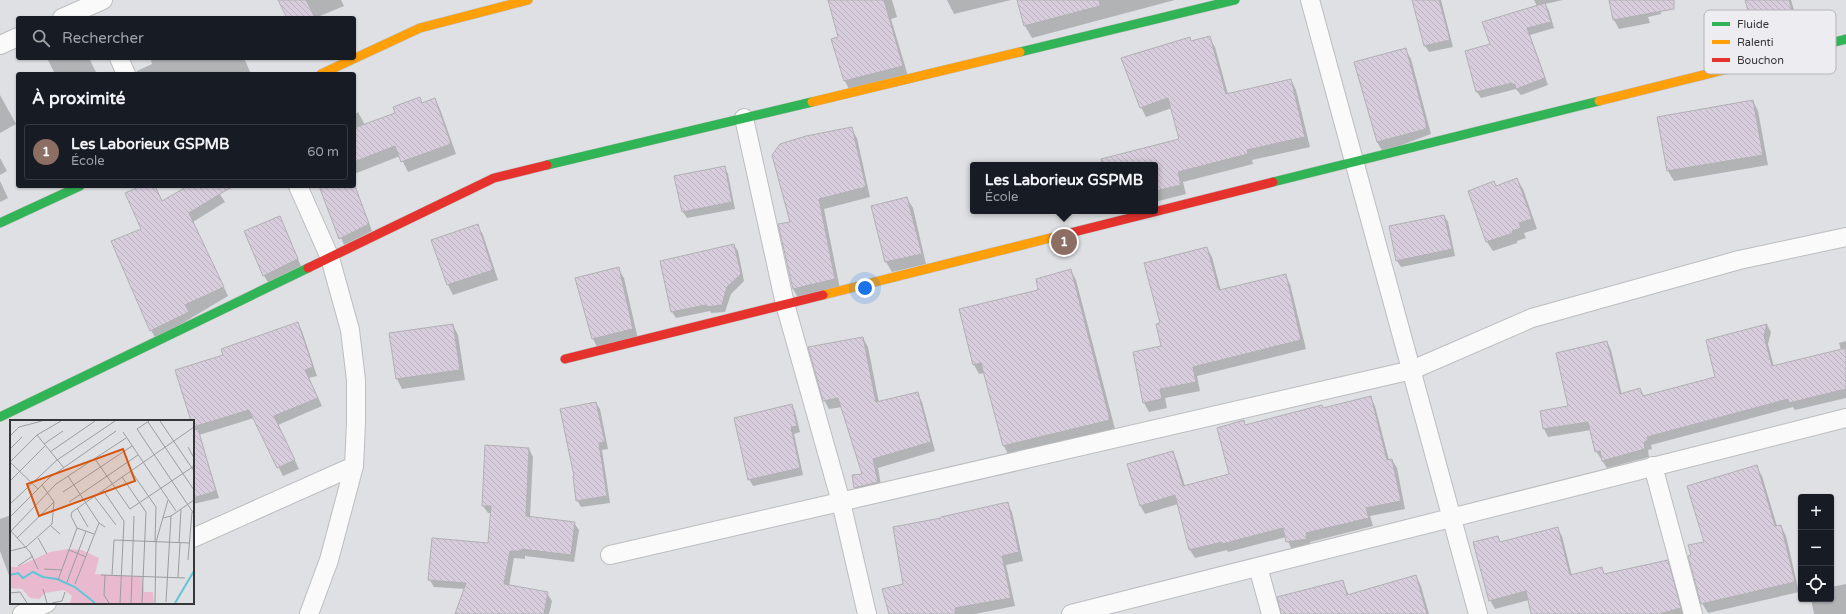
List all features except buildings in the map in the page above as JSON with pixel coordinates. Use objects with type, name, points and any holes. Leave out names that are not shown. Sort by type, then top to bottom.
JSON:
[{"type":"street","points":[[356,58],[420,28],[528,0]]},
{"type":"street","points":[[0,418],[494,178],[1235,0]]},
{"type":"street","points":[[1310,0],[1478,614]]},
{"type":"street","points":[[68,16],[98,5]]},
{"type":"street","points":[[0,45],[16,38]]},
{"type":"street","points":[[1836,42],[1846,39]]},
{"type":"street","points":[[120,60],[125,72]]},
{"type":"street","points":[[325,72],[351,60]]},
{"type":"street","points":[[1158,211],[1706,74]]},
{"type":"street","points":[[744,118],[785,304],[841,502],[867,614]]},
{"type":"street","points":[[0,223],[76,188]]},
{"type":"street","points":[[299,188],[330,258],[350,330],[355,372],[356,422],[354,466],[329,560],[309,614]]},
{"type":"street","points":[[565,360],[1146,214]]},
{"type":"street","points":[[610,555],[1412,370],[1532,318],[1739,260],[1846,237]]},
{"type":"street","points":[[1070,614],[1653,466],[1845,420]]},
{"type":"street","points":[[194,538],[354,466]]},
{"type":"street","points":[[1653,466],[1693,614]]},
{"type":"street","points":[[1258,567],[1271,614]]},
{"type":"street","points":[[22,614],[45,604]]},
{"type":"traffic: fast","points":[[1020,52],[1235,0]]},
{"type":"traffic: fast","points":[[1836,42],[1846,39]]},
{"type":"traffic: fast","points":[[1273,182],[1599,101]]},
{"type":"traffic: fast","points":[[547,165],[812,102]]},
{"type":"traffic: fast","points":[[0,223],[76,188]]},
{"type":"traffic: fast","points":[[0,417],[308,268]]},
{"type":"traffic: slow","points":[[356,58],[420,28],[528,0]]},
{"type":"traffic: slow","points":[[812,102],[1020,52]]},
{"type":"traffic: slow","points":[[325,72],[351,60]]},
{"type":"traffic: slow","points":[[1599,101],[1708,74]]},
{"type":"traffic: slow","points":[[823,295],[1054,237]]},
{"type":"traffic: jam","points":[[308,268],[494,178],[547,165]]},
{"type":"traffic: jam","points":[[1158,211],[1273,182]]},
{"type":"traffic: jam","points":[[1054,237],[1146,214]]},
{"type":"traffic: jam","points":[[565,359],[823,295]]},
{"type":"place","name":"Les Laborieux GSPMB","points":[[1064,242]]}]
